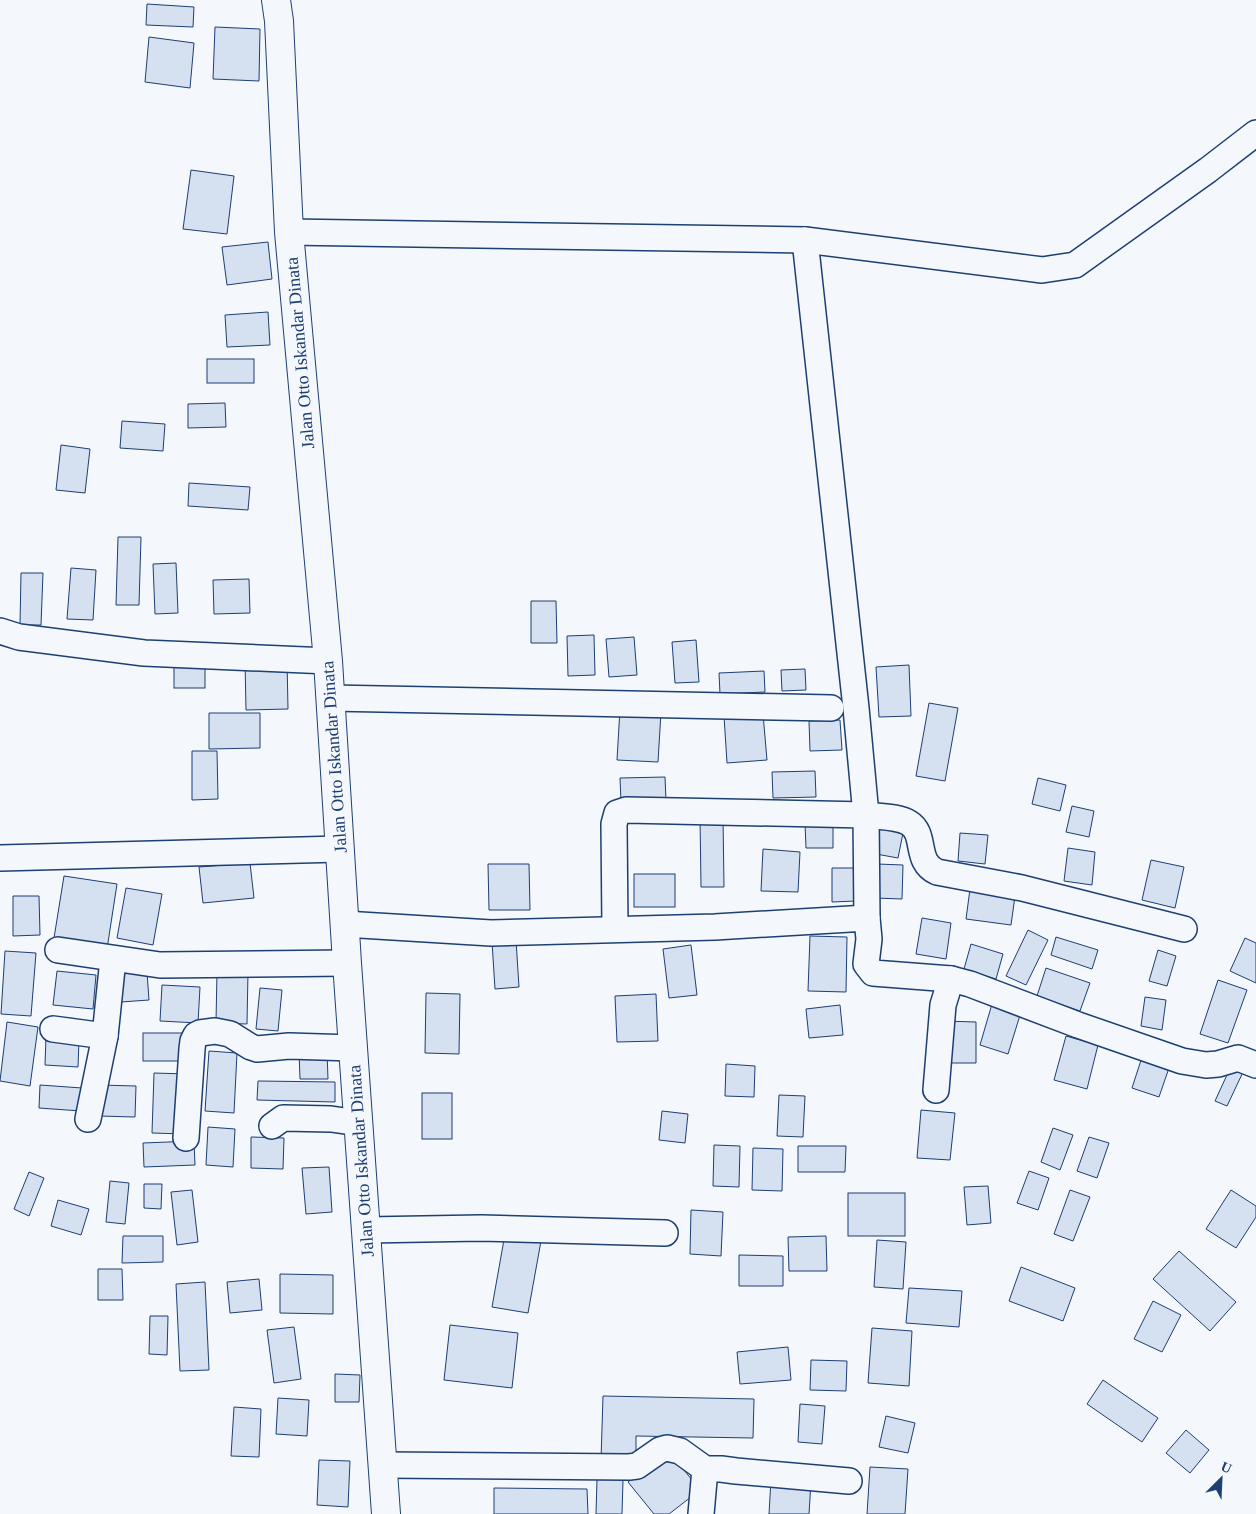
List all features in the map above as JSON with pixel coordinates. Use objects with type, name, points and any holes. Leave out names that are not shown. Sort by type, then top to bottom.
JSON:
[{"type":"main road","name":"Jalan Otto Iskandar Dinata","points":[[276,0],[279,21],[289,232],[328,661],[344,924],[386,1514]]},
{"type":"street","points":[[289,232],[806,240],[1042,270],[1075,266],[1256,133]]},
{"type":"street","points":[[806,240],[866,815],[869,940],[866,964],[870,971],[875,973],[951,979],[970,984],[1182,1062],[1206,1065],[1218,1064],[1238,1058],[1256,1065]]},
{"type":"street","points":[[0,631],[19,637],[144,653],[328,661]]},
{"type":"street","points":[[330,698],[830,708]]},
{"type":"street","points":[[615,929],[614,824],[616,815],[619,812],[635,810],[866,815],[901,819],[914,826],[926,864],[943,874],[1022,888],[1184,929]]},
{"type":"street","points":[[0,858],[340,849]]},
{"type":"street","points":[[344,924],[491,933],[716,927],[867,918]]},
{"type":"street","points":[[58,950],[160,965],[347,963]]},
{"type":"street","points":[[88,1118],[105,1036],[113,959]]},
{"type":"street","points":[[936,1090],[943,1004],[951,979]]},
{"type":"street","points":[[53,1029],[105,1036]]},
{"type":"street","points":[[186,1138],[193,1041],[200,1032],[215,1031],[230,1034],[257,1049],[289,1046],[353,1048]]},
{"type":"street","points":[[272,1126],[284,1118],[358,1123]]},
{"type":"street","points":[[366,1230],[481,1228],[665,1233]]},
{"type":"street","points":[[383,1465],[629,1467],[637,1466],[660,1450],[668,1448],[680,1451],[705,1469],[721,1468],[849,1481]]},
{"type":"street","points":[[701,1514],[705,1469]]},
{"type":"building","points":[[147,4],[194,7],[193,27],[146,25]]},
{"type":"building","points":[[215,27],[260,29],[259,81],[213,79]]},
{"type":"building","points":[[149,37],[194,43],[190,88],[145,82]]},
{"type":"building","points":[[191,170],[234,176],[227,234],[183,229]]},
{"type":"building","points":[[268,242],[272,279],[227,285],[222,247]]},
{"type":"building","points":[[268,312],[270,345],[227,347],[225,315]]},
{"type":"building","points":[[207,359],[254,359],[254,383],[207,383]]},
{"type":"building","points":[[225,403],[226,427],[188,428],[188,404]]},
{"type":"building","points":[[122,421],[165,424],[163,451],[120,448]]},
{"type":"building","points":[[61,445],[90,449],[85,493],[56,490]]},
{"type":"building","points":[[189,483],[250,487],[248,510],[188,506]]},
{"type":"building","points":[[118,537],[141,537],[139,605],[116,605]]},
{"type":"building","points":[[176,563],[178,613],[155,614],[153,564]]},
{"type":"building","points":[[71,568],[96,570],[93,620],[67,619]]},
{"type":"building","points":[[21,573],[43,573],[41,625],[20,625]]},
{"type":"building","points":[[249,579],[250,613],[214,614],[213,580]]},
{"type":"building","points":[[531,601],[556,601],[557,643],[531,643]]},
{"type":"building","points":[[594,635],[595,675],[568,676],[567,636]]},
{"type":"building","points":[[634,637],[637,675],[609,677],[606,639]]},
{"type":"building","points":[[696,640],[699,682],[675,683],[672,642]]},
{"type":"building","points":[[245,660],[287,660],[288,709],[246,710]]},
{"type":"building","points":[[174,663],[205,663],[205,688],[174,688]]},
{"type":"building","points":[[909,665],[911,716],[879,717],[876,667]]},
{"type":"building","points":[[805,669],[806,690],[782,691],[781,670]]},
{"type":"building","points":[[764,671],[765,692],[720,694],[719,673]]},
{"type":"building","points":[[929,703],[958,708],[945,781],[916,776]]},
{"type":"building","points":[[620,709],[661,712],[658,762],[617,760]]},
{"type":"building","points":[[209,713],[260,713],[260,748],[209,749]]},
{"type":"building","points":[[763,714],[767,760],[727,763],[724,716]]},
{"type":"building","points":[[840,720],[842,750],[810,751],[809,721]]},
{"type":"building","points":[[192,751],[217,751],[218,799],[192,800]]},
{"type":"building","points":[[815,771],[816,797],[773,798],[772,772]]},
{"type":"building","points":[[665,777],[666,800],[621,802],[620,778]]},
{"type":"building","points":[[1038,778],[1066,785],[1060,811],[1032,804]]},
{"type":"building","points":[[1072,806],[1094,811],[1089,837],[1066,832]]},
{"type":"building","points":[[700,817],[723,817],[724,887],[701,887]]},
{"type":"building","points":[[805,823],[833,823],[833,848],[806,848]]},
{"type":"building","points":[[880,824],[904,828],[898,858],[876,854]]},
{"type":"building","points":[[960,833],[988,835],[985,864],[958,861]]},
{"type":"building","points":[[1068,848],[1095,852],[1092,885],[1064,881]]},
{"type":"building","points":[[763,849],[800,852],[798,892],[761,891]]},
{"type":"building","points":[[1151,860],[1184,867],[1175,908],[1142,900]]},
{"type":"building","points":[[250,863],[254,898],[203,903],[199,867]]},
{"type":"building","points":[[488,864],[529,864],[530,910],[489,910]]},
{"type":"building","points":[[877,864],[903,865],[902,899],[875,898]]},
{"type":"building","points":[[832,868],[856,868],[856,901],[832,902]]},
{"type":"building","points":[[634,874],[675,874],[675,907],[634,907]]},
{"type":"building","points":[[64,876],[117,884],[107,949],[54,938]]},
{"type":"building","points":[[126,888],[162,894],[153,945],[117,938]]},
{"type":"building","points":[[970,889],[1015,896],[1011,925],[966,919]]},
{"type":"building","points":[[13,896],[39,896],[40,935],[13,936]]},
{"type":"building","points":[[922,918],[951,923],[946,959],[916,954]]},
{"type":"building","points":[[1028,930],[1048,940],[1026,985],[1006,976]]},
{"type":"building","points":[[810,936],[847,937],[846,992],[808,991]]},
{"type":"building","points":[[1056,937],[1098,950],[1092,969],[1051,955]]},
{"type":"building","points":[[1245,938],[1256,943],[1256,983],[1230,971]]},
{"type":"building","points":[[516,940],[519,987],[495,989],[492,942]]},
{"type":"building","points":[[971,944],[1003,954],[996,979],[964,969]]},
{"type":"building","points":[[691,945],[697,995],[669,998],[663,949]]},
{"type":"building","points":[[1158,950],[1176,956],[1167,986],[1149,981]]},
{"type":"building","points":[[5,951],[36,953],[31,1016],[1,1014]]},
{"type":"building","points":[[1046,968],[1090,983],[1080,1011],[1037,996]]},
{"type":"building","points":[[57,971],[96,975],[93,1009],[53,1005]]},
{"type":"building","points":[[217,971],[248,972],[247,1024],[216,1023]]},
{"type":"building","points":[[147,972],[149,1000],[121,1002],[118,974]]},
{"type":"building","points":[[1218,980],[1247,990],[1228,1043],[1200,1034]]},
{"type":"building","points":[[162,985],[200,987],[198,1023],[160,1021]]},
{"type":"building","points":[[260,988],[282,990],[278,1031],[256,1029]]},
{"type":"building","points":[[426,993],[460,994],[459,1054],[425,1053]]},
{"type":"building","points":[[656,994],[658,1041],[617,1042],[615,996]]},
{"type":"building","points":[[1145,997],[1166,1000],[1162,1030],[1141,1026]]},
{"type":"building","points":[[992,1004],[1021,1012],[1008,1054],[980,1045]]},
{"type":"building","points":[[840,1005],[843,1035],[809,1038],[806,1009]]},
{"type":"building","points":[[944,1021],[976,1022],[976,1063],[944,1063]]},
{"type":"building","points":[[7,1022],[38,1027],[30,1086],[0,1081]]},
{"type":"building","points":[[143,1033],[185,1033],[185,1061],[143,1061]]},
{"type":"building","points":[[1066,1036],[1098,1045],[1087,1089],[1054,1080]]},
{"type":"building","points":[[46,1037],[79,1040],[78,1067],[45,1065]]},
{"type":"building","points":[[209,1051],[237,1053],[234,1113],[205,1111]]},
{"type":"building","points":[[299,1051],[327,1051],[328,1079],[300,1079]]},
{"type":"building","points":[[1142,1057],[1170,1065],[1159,1097],[1132,1088]]},
{"type":"building","points":[[726,1064],[755,1066],[754,1097],[725,1096]]},
{"type":"building","points":[[1232,1064],[1244,1070],[1227,1106],[1215,1101]]},
{"type":"building","points":[[154,1073],[187,1074],[185,1134],[152,1133]]},
{"type":"building","points":[[258,1081],[335,1082],[335,1102],[257,1100]]},
{"type":"building","points":[[40,1085],[82,1088],[81,1111],[39,1108]]},
{"type":"building","points":[[99,1085],[136,1086],[135,1117],[99,1116]]},
{"type":"building","points":[[422,1093],[452,1093],[452,1139],[422,1139]]},
{"type":"building","points":[[779,1095],[805,1096],[803,1137],[777,1136]]},
{"type":"building","points":[[921,1110],[955,1113],[950,1160],[917,1158]]},
{"type":"building","points":[[662,1111],[688,1114],[685,1143],[659,1140]]},
{"type":"building","points":[[208,1127],[235,1129],[233,1167],[206,1165]]},
{"type":"building","points":[[1053,1128],[1073,1135],[1060,1170],[1041,1162]]},
{"type":"building","points":[[251,1137],[284,1138],[283,1169],[251,1168]]},
{"type":"building","points":[[1089,1137],[1109,1143],[1097,1178],[1077,1171]]},
{"type":"building","points":[[194,1141],[195,1165],[144,1167],[143,1143]]},
{"type":"building","points":[[714,1145],[740,1146],[739,1187],[713,1186]]},
{"type":"building","points":[[798,1146],[846,1146],[845,1172],[798,1172]]},
{"type":"building","points":[[753,1148],[783,1149],[782,1191],[752,1190]]},
{"type":"building","points":[[329,1167],[332,1212],[306,1214],[302,1168]]},
{"type":"building","points":[[1029,1171],[1049,1178],[1038,1210],[1017,1203]]},
{"type":"building","points":[[29,1172],[44,1178],[29,1216],[14,1209]]},
{"type":"building","points":[[110,1181],[129,1183],[125,1224],[106,1222]]},
{"type":"building","points":[[144,1184],[162,1184],[161,1209],[144,1208]]},
{"type":"building","points":[[988,1186],[991,1223],[967,1225],[964,1187]]},
{"type":"building","points":[[192,1190],[198,1242],[177,1245],[171,1192]]},
{"type":"building","points":[[1070,1190],[1090,1197],[1073,1241],[1054,1234]]},
{"type":"building","points":[[1231,1190],[1256,1206],[1256,1217],[1236,1248],[1206,1229]]},
{"type":"building","points":[[848,1193],[905,1193],[905,1236],[848,1236]]},
{"type":"building","points":[[58,1200],[89,1209],[81,1235],[51,1226]]},
{"type":"building","points":[[691,1210],[723,1212],[721,1256],[690,1254]]},
{"type":"building","points":[[505,1234],[541,1241],[528,1313],[492,1307]]},
{"type":"building","points":[[123,1236],[163,1236],[163,1262],[122,1263]]},
{"type":"building","points":[[826,1236],[827,1271],[789,1271],[788,1237]]},
{"type":"building","points":[[877,1240],[906,1242],[903,1289],[874,1287]]},
{"type":"building","points":[[1179,1251],[1236,1302],[1210,1331],[1153,1279]]},
{"type":"building","points":[[739,1255],[783,1256],[783,1286],[739,1286]]},
{"type":"building","points":[[1021,1267],[1075,1288],[1063,1321],[1009,1301]]},
{"type":"building","points":[[98,1269],[122,1269],[123,1300],[98,1300]]},
{"type":"building","points":[[280,1274],[333,1275],[333,1314],[280,1313]]},
{"type":"building","points":[[259,1279],[262,1310],[230,1313],[227,1282]]},
{"type":"building","points":[[205,1282],[209,1370],[180,1371],[176,1284]]},
{"type":"building","points":[[909,1288],[962,1291],[959,1327],[906,1323]]},
{"type":"building","points":[[1153,1301],[1181,1315],[1162,1352],[1134,1339]]},
{"type":"building","points":[[150,1316],[168,1316],[167,1355],[149,1354]]},
{"type":"building","points":[[450,1325],[518,1333],[512,1388],[444,1380]]},
{"type":"building","points":[[294,1327],[301,1379],[274,1383],[267,1330]]},
{"type":"building","points":[[872,1328],[912,1331],[909,1386],[868,1383]]},
{"type":"building","points":[[788,1347],[791,1380],[740,1384],[737,1352]]},
{"type":"building","points":[[811,1360],[847,1361],[846,1391],[810,1390]]},
{"type":"building","points":[[335,1374],[360,1375],[359,1402],[335,1402]]},
{"type":"building","points":[[1103,1380],[1158,1418],[1142,1442],[1087,1404]]},
{"type":"building","points":[[603,1396],[754,1399],[753,1438],[636,1436],[636,1460],[601,1460]]},
{"type":"building","points":[[278,1398],[309,1400],[307,1436],[276,1434]]},
{"type":"building","points":[[800,1404],[825,1406],[822,1444],[798,1442]]},
{"type":"building","points":[[234,1407],[261,1409],[259,1457],[231,1456]]},
{"type":"building","points":[[886,1416],[915,1423],[908,1453],[879,1447]]},
{"type":"building","points":[[1186,1430],[1209,1450],[1190,1473],[1166,1453]]},
{"type":"building","points":[[668,1450],[700,1490],[669,1514],[654,1514],[628,1482]]},
{"type":"building","points":[[319,1460],[350,1461],[348,1507],[317,1505]]},
{"type":"building","points":[[870,1467],[908,1469],[905,1514],[867,1514]]},
{"type":"building","points":[[597,1479],[623,1480],[622,1514],[596,1514]]},
{"type":"building","points":[[771,1479],[811,1482],[809,1514],[769,1514]]},
{"type":"building","points":[[494,1488],[587,1489],[588,1514],[494,1514]]}]
